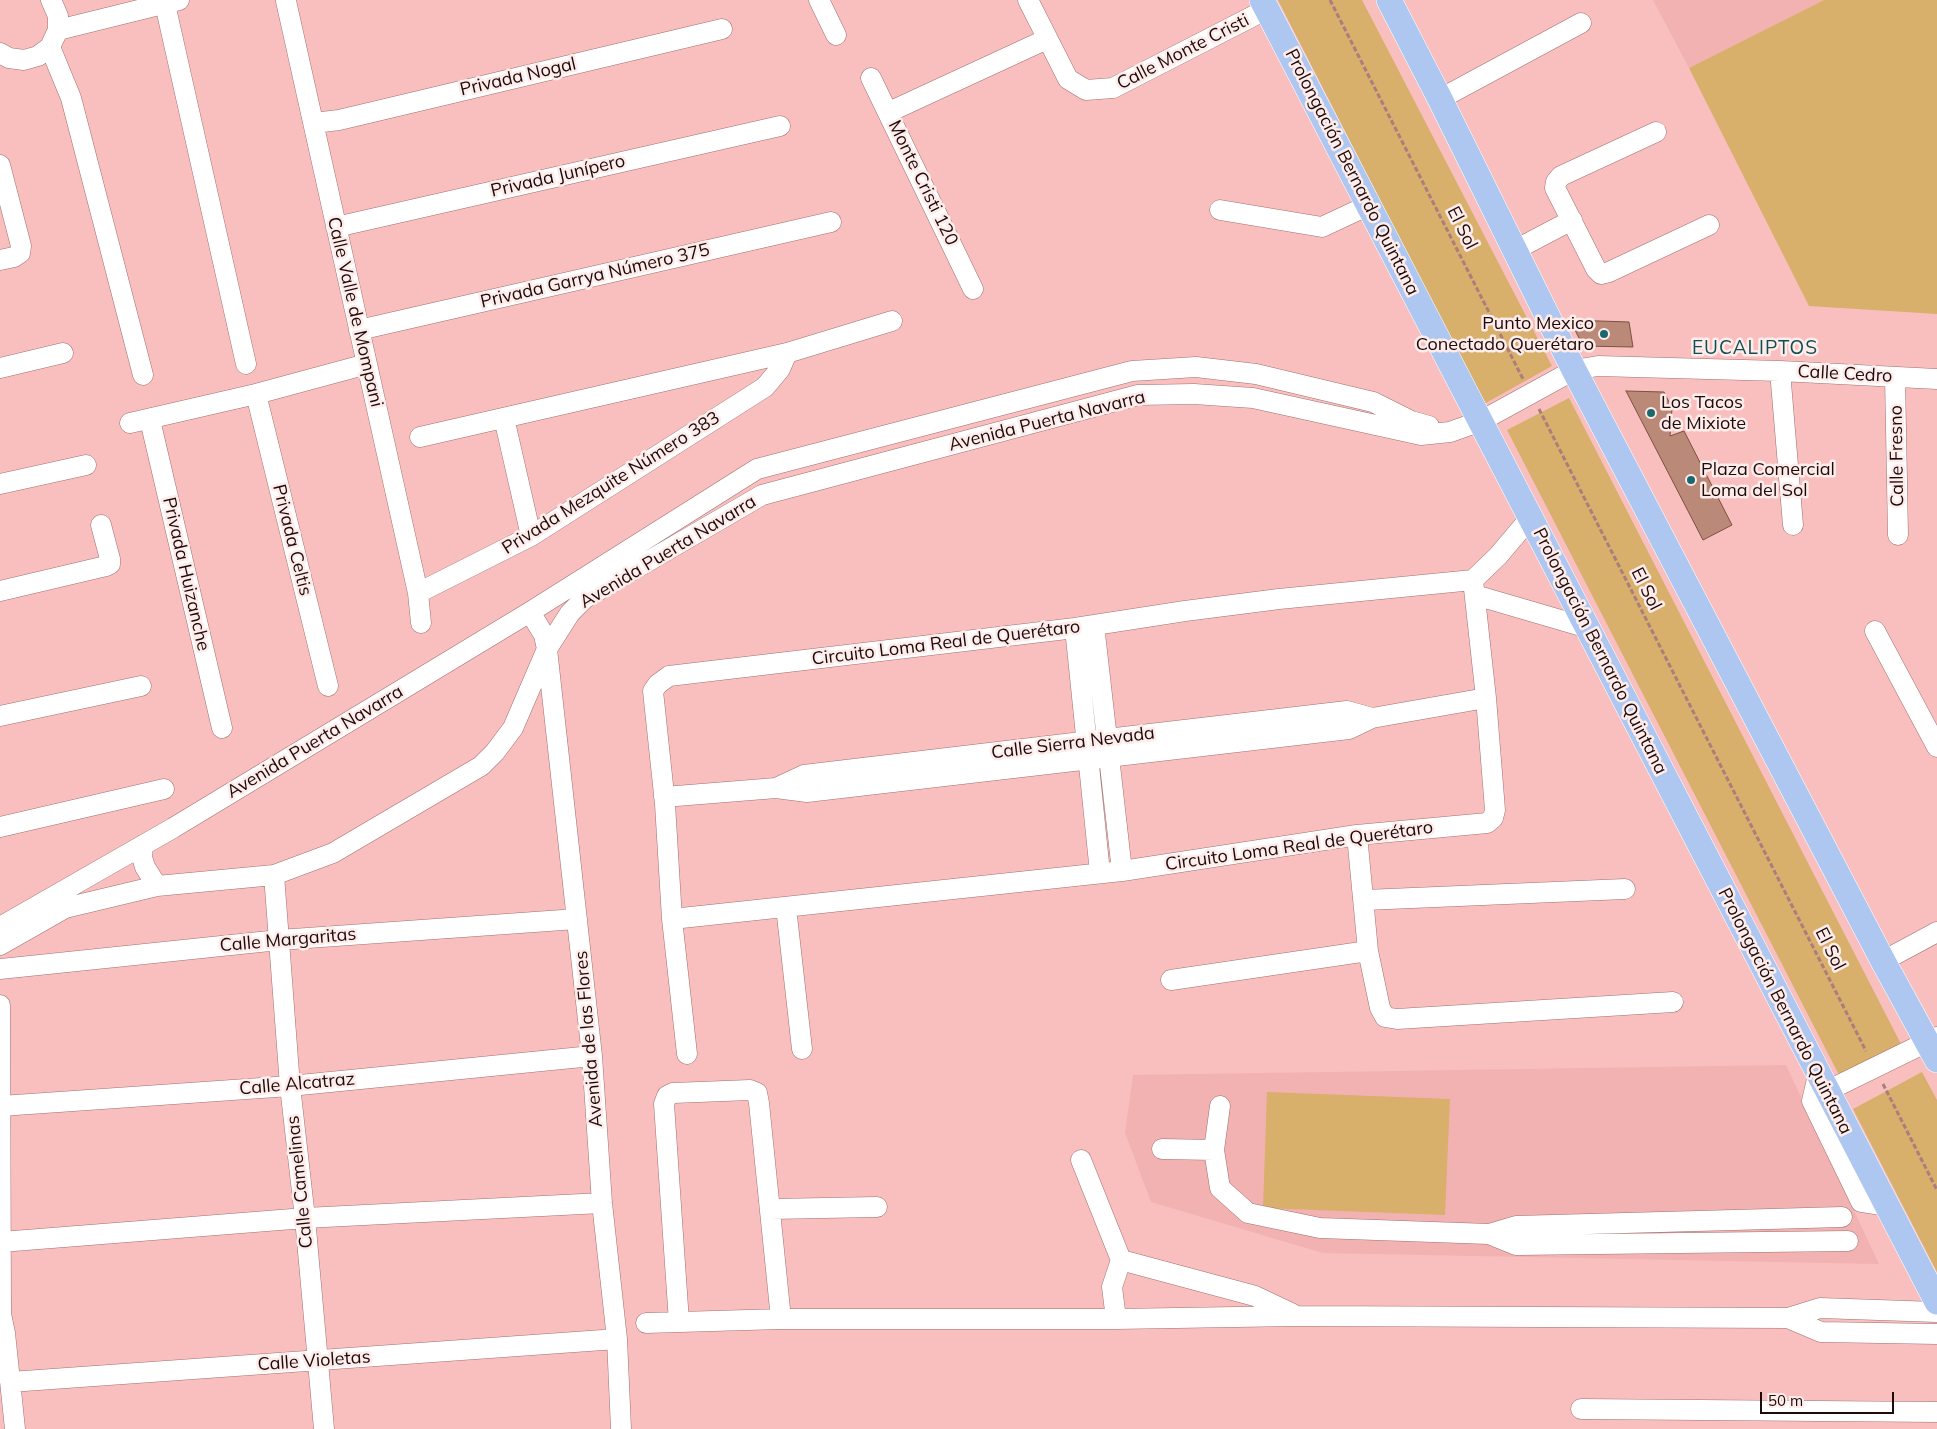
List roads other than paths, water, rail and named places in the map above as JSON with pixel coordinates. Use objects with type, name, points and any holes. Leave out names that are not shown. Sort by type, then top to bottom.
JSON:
[{"type":"main road","points":[[1389,0],[1440,98],[1574,370],[1883,961],[1934,1046]]},
{"type":"main road","name":"Prolongación Bernardo Quintana","points":[[1265,5],[1937,1302]]},
{"type":"street","name":"Calle Valle de Mompani","points":[[285,0],[418,593],[421,623]]},
{"type":"street","points":[[819,0],[836,35]]},
{"type":"street","name":"Calle Monte Cristi","points":[[1028,0],[1068,79],[1086,90],[1113,88],[1265,5]]},
{"type":"street","points":[[55,1],[58,16],[54,38],[143,375]]},
{"type":"street","points":[[0,53],[9,58],[24,60],[38,56],[54,38],[172,2],[246,364]]},
{"type":"street","points":[[1440,98],[1581,23]]},
{"type":"street","name":"Privada Nogal","points":[[314,123],[339,120],[722,29]]},
{"type":"street","points":[[889,112],[1047,39]]},
{"type":"street","name":"Monte Cristi 120","points":[[870,78],[889,112],[973,289]]},
{"type":"street","name":"Privada Junípero","points":[[336,227],[780,126]]},
{"type":"street","points":[[1656,132],[1561,176],[1556,182],[1555,188],[1596,269],[1601,274],[1609,272],[1709,225]]},
{"type":"street","points":[[0,165],[21,246],[20,253],[14,257],[0,260]]},
{"type":"street","points":[[1220,210],[1322,227],[1369,205]]},
{"type":"street","points":[[1515,250],[1572,220]]},
{"type":"street","name":"Privada Garrya Número 375","points":[[359,330],[831,222]]},
{"type":"street","points":[[420,437],[787,353],[892,321]]},
{"type":"street","points":[[0,368],[63,353]]},
{"type":"street","name":"Privada Mezquite Número 383","points":[[418,593],[531,536],[765,387],[780,370],[787,353]]},
{"type":"street","points":[[130,423],[150,420],[256,394],[367,364]]},
{"type":"street","name":"Calle Cedro","points":[[1574,370],[1598,366],[1780,371],[1937,379]]},
{"type":"street","name":"Avenida Puerta Navarra","points":[[0,927],[143,845],[530,612],[757,469],[1132,371],[1196,367],[1256,374],[1373,402],[1411,421],[1450,432]]},
{"type":"street","name":"Avenida Puerta Navarra","points":[[0,945],[65,908],[158,886],[274,874],[333,853],[481,766],[495,752],[512,728],[547,649],[570,613],[585,598],[762,495],[1138,394],[1194,394],[1252,398],[1421,436],[1450,432],[1480,421],[1574,370]]},
{"type":"street","points":[[1780,371],[1793,525]]},
{"type":"street","name":"Calle Fresno","points":[[1895,376],[1898,535]]},
{"type":"street","name":"Privada Celtis","points":[[256,394],[328,686]]},
{"type":"street","points":[[982,410],[988,434]]},
{"type":"street","points":[[504,418],[531,536]]},
{"type":"street","name":"Privada Huizanche","points":[[150,420],[222,728]]},
{"type":"street","points":[[0,484],[86,464]]},
{"type":"street","points":[[1474,587],[1531,517]]},
{"type":"street","points":[[0,591],[110,564],[101,525]]},
{"type":"street","name":"Circuito Loma Real de Querétaro","points":[[672,919],[1122,871],[1357,835],[1487,823],[1493,818],[1495,810],[1486,698],[1474,587]]},
{"type":"street","name":"Circuito Loma Real de Querétaro","points":[[687,1054],[672,919],[664,797],[653,691],[658,684],[669,676],[1085,626],[1279,599],[1474,587],[1588,628]]},
{"type":"street","name":"Avenida de las Flores","points":[[530,612],[544,635],[547,649],[592,1056],[602,1203],[618,1339],[621,1429]]},
{"type":"street","points":[[1085,626],[1108,748],[1122,871]]},
{"type":"street","points":[[1085,626],[1087,751],[1100,873]]},
{"type":"street","points":[[1875,630],[1937,747]]},
{"type":"street","points":[[0,716],[141,686]]},
{"type":"street","name":"Calle Sierra Nevada","points":[[664,797],[776,788],[804,775],[1349,729],[1372,718],[1486,698]]},
{"type":"street","points":[[0,827],[164,788]]},
{"type":"street","points":[[1357,835],[1365,900],[1368,951],[1380,1008],[1385,1017],[1406,1018],[1672,1002]]},
{"type":"street","points":[[143,845],[142,857],[145,867],[158,886]]},
{"type":"street","name":"Calle Camelinas","points":[[274,874],[290,1086],[305,1218],[324,1429]]},
{"type":"street","points":[[1365,900],[1625,889]]},
{"type":"street","points":[[786,908],[802,1049]]},
{"type":"street","name":"Calle Margaritas","points":[[0,969],[279,940],[577,919]]},
{"type":"street","points":[[1883,961],[1937,932]]},
{"type":"street","points":[[1171,980],[1368,951]]},
{"type":"street","points":[[0,1005],[1,1324],[15,1429]]},
{"type":"street","points":[[1822,1083],[1934,1046]]},
{"type":"street","name":"Calle Alcatraz","points":[[1,1106],[290,1086],[592,1056]]},
{"type":"street","points":[[679,1322],[664,1104],[667,1096],[673,1093],[750,1090],[757,1093],[771,1209],[781,1319]]},
{"type":"street","points":[[1220,1106],[1214,1150],[1220,1188],[1248,1213],[1320,1228],[1490,1234],[1516,1226],[1842,1217]]},
{"type":"street","points":[[1162,1149],[1214,1150]]},
{"type":"street","points":[[1081,1160],[1121,1260],[1112,1286],[1116,1319]]},
{"type":"street","points":[[1,1242],[305,1218],[602,1203]]},
{"type":"street","points":[[771,1209],[877,1207]]},
{"type":"street","points":[[1516,1226],[1516,1245]]},
{"type":"street","points":[[1490,1234],[1516,1245],[1848,1241]]},
{"type":"street","points":[[1121,1260],[1256,1296],[1296,1316]]},
{"type":"street","points":[[646,1323],[781,1319],[1116,1319],[1296,1316],[1788,1318],[1820,1308],[1937,1312]]},
{"type":"street","points":[[1788,1318],[1822,1332],[1937,1334]]},
{"type":"street","name":"Calle Violetas","points":[[10,1382],[618,1339]]},
{"type":"street","points":[[1581,1409],[1937,1412]]},
{"type":"place","name":"Punto Mexico Conectado Querétaro","points":[[1604,334]]},
{"type":"place","name":"Los Tacos de Mixiote","points":[[1651,413]]},
{"type":"place","name":"Plaza Comercial Loma del Sol","points":[[1691,480]]},
{"type":"district","name":"EUCALIPTOS","points":[[1755,348]]}]
